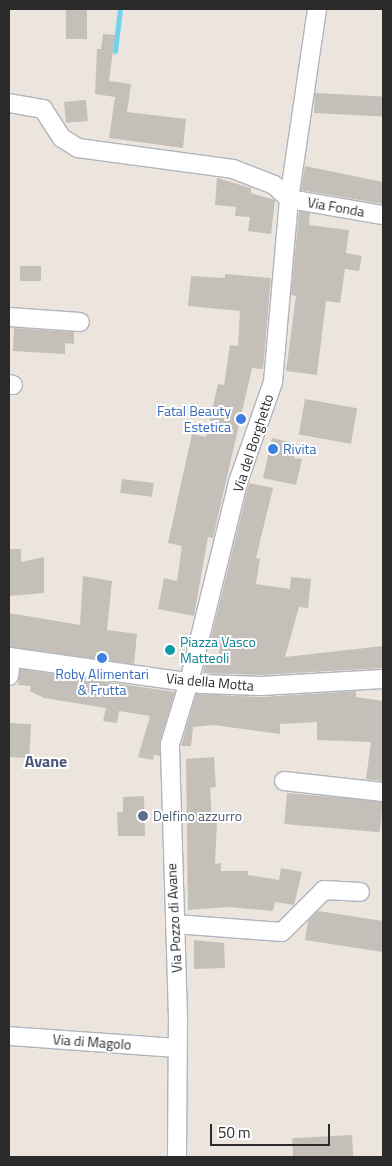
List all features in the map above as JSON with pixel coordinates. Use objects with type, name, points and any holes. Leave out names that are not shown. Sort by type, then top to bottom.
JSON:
[{"type":"street","name":"Via del Borghetto","points":[[190,682],[238,482],[273,382],[289,198],[316,9]]},
{"type":"street","points":[[9,103],[42,109],[62,138],[78,148],[233,169],[274,185],[289,198]]},
{"type":"street","name":"Via Fonda","points":[[289,198],[383,215]]},
{"type":"street","points":[[9,317],[80,322]]},
{"type":"street","points":[[9,676],[10,657]]},
{"type":"street","name":"Via della Motta","points":[[10,657],[190,682],[261,686],[383,679]]},
{"type":"street","name":"Via Pozzo di Avane","points":[[177,1157],[175,1048],[178,1018],[170,744],[190,682]]},
{"type":"street","points":[[284,781],[383,792]]},
{"type":"street","points":[[175,924],[282,932],[324,890],[360,892]]},
{"type":"street","name":"Via di Magolo","points":[[9,1036],[175,1048]]},
{"type":"building","points":[[66,9],[87,9],[87,39],[66,39]]},
{"type":"building","points":[[103,34],[115,35],[109,81],[131,84],[127,112],[186,119],[183,148],[109,138],[115,97],[95,94],[97,49],[101,49]]},
{"type":"building","points":[[315,93],[383,97],[382,117],[314,113]]},
{"type":"building","points":[[86,100],[88,121],[66,123],[64,102]]},
{"type":"building","points":[[305,166],[383,182],[383,204],[301,190]]},
{"type":"building","points":[[217,178],[251,188],[251,193],[275,200],[271,234],[248,231],[250,217],[235,216],[236,207],[215,205]]},
{"type":"building","points":[[299,211],[310,213],[309,225],[349,230],[346,253],[362,256],[359,271],[345,269],[340,303],[326,301],[317,375],[286,371],[296,296],[291,295]]},
{"type":"building","points":[[20,266],[41,266],[41,281],[20,281]]},
{"type":"building","points":[[225,274],[271,278],[263,369],[252,368],[213,538],[208,537],[194,616],[158,609],[164,578],[177,581],[182,546],[168,543],[192,434],[206,437],[218,384],[224,385],[230,345],[238,346],[240,311],[188,306],[191,276],[225,278]]},
{"type":"building","points":[[14,328],[74,332],[74,344],[65,343],[65,354],[13,351]]},
{"type":"building","points":[[305,399],[357,408],[351,444],[299,434]]},
{"type":"building","points":[[272,438],[297,444],[294,458],[302,459],[296,485],[263,478]]},
{"type":"building","points":[[122,479],[154,483],[152,497],[120,493]]},
{"type":"building","points":[[249,483],[273,488],[256,558],[260,559],[256,584],[290,589],[291,577],[311,579],[308,608],[299,607],[285,657],[383,646],[383,668],[261,675],[203,673],[205,662],[219,663],[220,638],[211,638]]},
{"type":"building","points":[[9,549],[21,549],[21,562],[44,557],[44,593],[9,596]]},
{"type":"building","points":[[83,576],[112,581],[107,630],[137,634],[134,664],[9,647],[9,613],[80,625]]},
{"type":"building","points":[[20,669],[175,692],[160,741],[160,756],[154,755],[153,760],[138,757],[150,716],[119,711],[117,723],[103,721],[106,708],[44,698],[30,691],[31,686],[18,685]]},
{"type":"building","points":[[356,691],[356,697],[383,701],[383,781],[366,779],[371,742],[317,740],[317,722],[280,724],[280,734],[213,725],[193,727],[191,746],[181,746],[196,694],[262,697]]},
{"type":"building","points":[[9,723],[31,724],[29,758],[9,757]]},
{"type":"building","points":[[214,757],[216,787],[210,788],[212,821],[217,821],[215,864],[221,863],[221,871],[248,871],[248,875],[279,880],[281,868],[302,872],[294,905],[275,902],[273,911],[229,907],[188,910],[186,759]]},
{"type":"building","points":[[287,793],[383,801],[380,832],[284,824]]},
{"type":"building","points":[[144,796],[145,836],[118,836],[117,812],[123,812],[123,797]]},
{"type":"building","points":[[318,911],[383,921],[383,952],[305,940],[308,921]]},
{"type":"building","points":[[194,940],[224,943],[225,968],[194,969]]},
{"type":"building","points":[[352,1135],[353,1157],[293,1157],[292,1138]]},
{"type":"waterway","points":[[115,51],[120,9]]},
{"type":"place","name":"Fatal Beauty Estetica","points":[[241,419]]},
{"type":"place","name":"Rivita","points":[[273,449]]},
{"type":"place","name":"Piazza Vasco Matteoli","points":[[170,650]]},
{"type":"place","name":"Roby Alimentari & Frutta","points":[[102,658]]},
{"type":"place","name":"Delfino azzurro","points":[[143,816]]},
{"type":"district","name":"Avane","points":[[46,761]]}]
